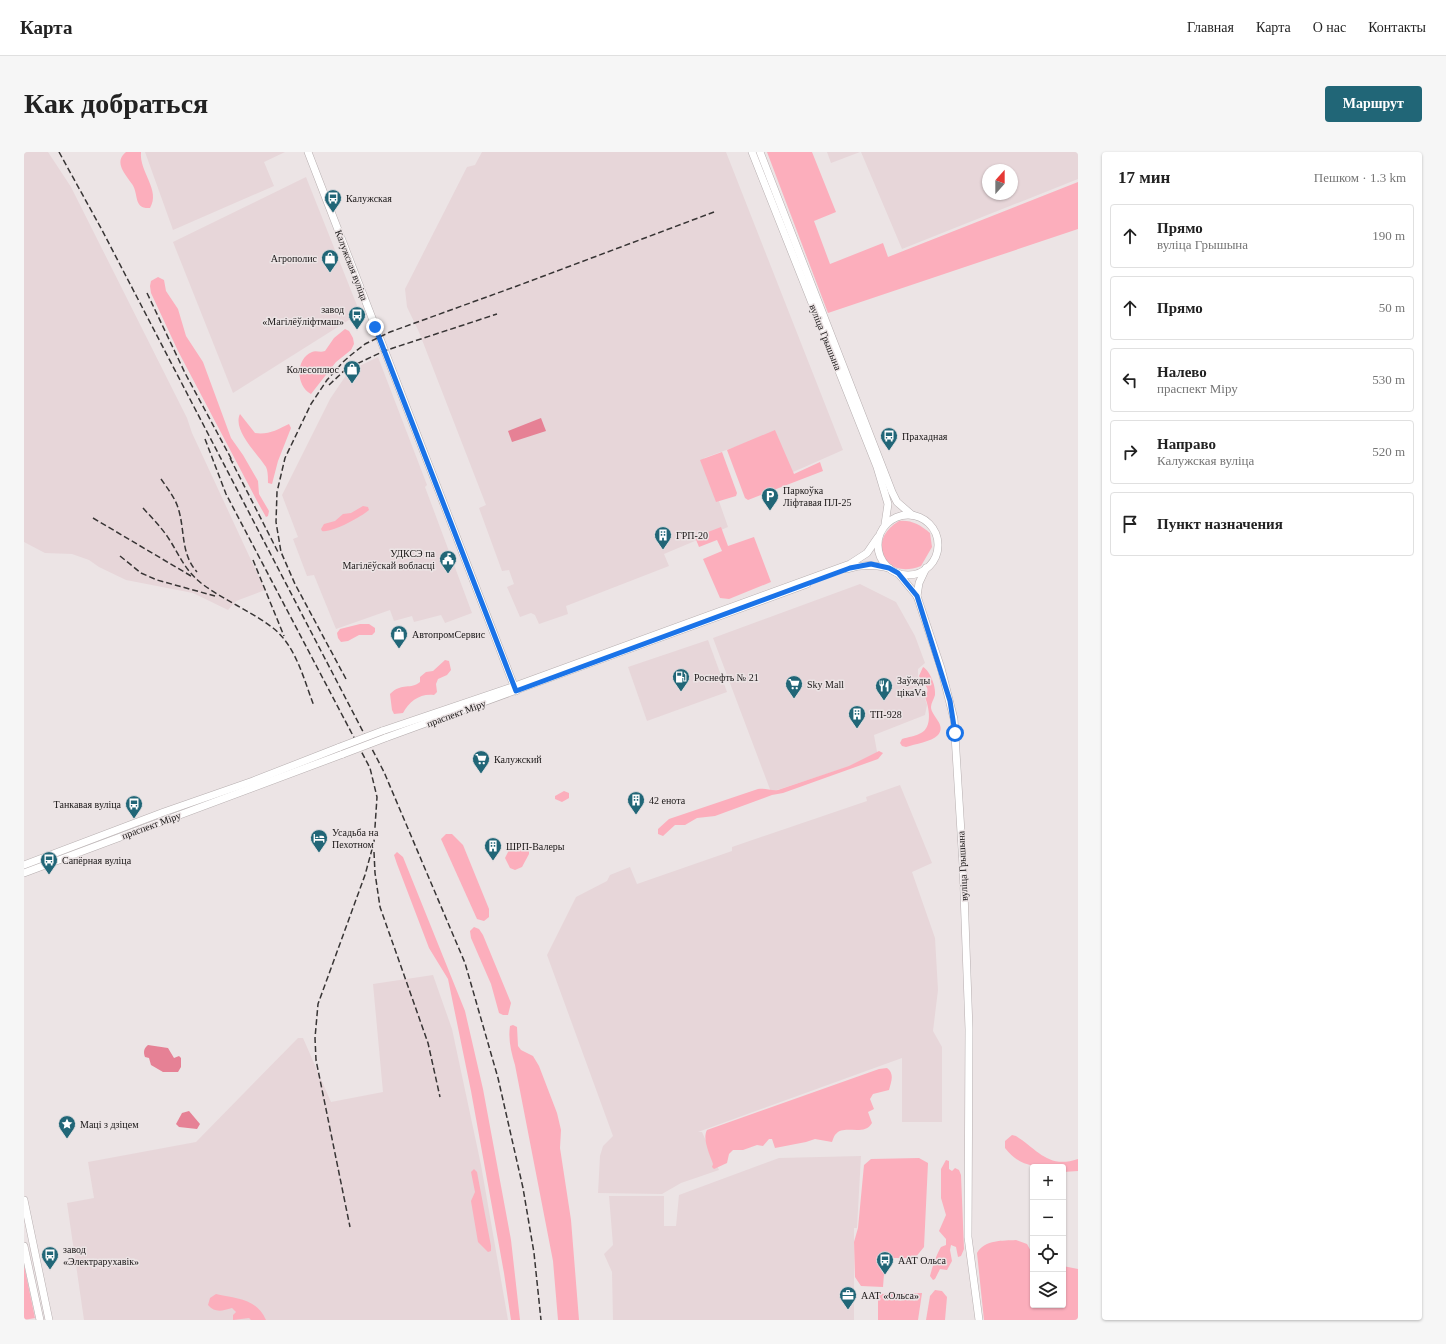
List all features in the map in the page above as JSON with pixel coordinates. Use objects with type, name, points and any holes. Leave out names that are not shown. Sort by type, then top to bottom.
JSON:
[{"type":"main road","name":"Калужская вуліца","points":[[308,152],[516,688]]},
{"type":"main road","name":"вуліца Грышына","points":[[752,152],[877,467],[888,504],[885,524]]},
{"type":"main road","name":"вуліца Грышына","points":[[760,152],[892,492],[897,502],[912,515]]},
{"type":"main road","points":[[912,515],[922,518],[929,524],[936,537],[937,547],[935,556],[926,568],[919,583],[917,596],[898,573],[889,568],[880,557],[878,537],[885,524],[898,516],[912,515]]},
{"type":"main road","name":"праспект Міру","points":[[24,872],[850,564],[867,553],[878,537]]},
{"type":"main road","name":"праспект Міру","points":[[24,864],[253,781],[382,731],[516,688],[858,566],[871,564],[889,568]]},
{"type":"main road","points":[[898,573],[912,574],[926,568]]},
{"type":"main road","name":"вуліца Грышына","points":[[917,596],[940,668],[954,719],[963,865],[969,1029],[967,1142],[968,1237],[980,1320]]},
{"type":"main road","points":[[24,1200],[49,1320]]},
{"type":"main road","points":[[24,1246],[40,1320]]},
{"type":"shaded area","points":[[24,152],[48,152],[71,187],[187,418],[192,433],[265,590],[236,601],[228,610],[193,593],[126,580],[99,567],[89,560],[72,554],[45,553],[24,542]]},
{"type":"shaded area","points":[[126,152],[141,152],[143,167],[153,194],[153,201],[150,208],[141,206],[137,200],[132,184],[124,173],[121,160],[122,156]]},
{"type":"shaded area","points":[[145,152],[285,152],[264,162],[274,186],[173,230]]},
{"type":"shaded area","points":[[482,152],[726,152],[843,450],[784,476],[771,434],[704,458],[728,527],[664,554],[669,566],[566,606],[568,614],[539,624],[535,615],[531,613],[520,617],[507,587],[514,584],[509,570],[502,571],[479,508],[486,505],[419,332],[407,307],[405,289],[467,167],[475,165]]},
{"type":"shaded area","points":[[767,152],[812,152],[836,212],[814,221],[830,264],[883,243],[888,257],[1078,182],[1078,229],[828,313]]},
{"type":"shaded area","points":[[827,152],[860,152],[831,163]]},
{"type":"shaded area","points":[[861,152],[1078,152],[1078,179],[902,249]]},
{"type":"shaded area","points":[[306,177],[360,313],[233,393],[173,242]]},
{"type":"shaded area","points":[[158,277],[164,280],[166,291],[178,309],[186,336],[203,362],[231,438],[258,481],[259,494],[269,511],[268,516],[266,517],[178,351],[151,293],[151,281]]},
{"type":"shaded area","points":[[345,329],[349,331],[353,338],[354,344],[351,350],[336,362],[311,394],[302,385],[300,379],[300,366],[303,360],[306,355],[312,352],[325,351],[334,338]]},
{"type":"shaded area","points":[[378,357],[427,485],[425,487],[472,613],[445,623],[441,615],[414,622],[412,616],[394,621],[390,610],[336,629],[314,575],[307,576],[293,539],[298,537],[282,495],[330,399],[349,371]]},
{"type":"shaded area","points":[[240,414],[255,433],[268,433],[289,424],[291,428],[278,461],[272,484],[268,483],[268,473],[266,467],[247,442],[243,434],[238,420]]},
{"type":"shaded area","points":[[541,418],[546,431],[512,442],[508,431]]},
{"type":"shaded area","points":[[775,430],[794,474],[820,462],[823,471],[748,500],[745,498],[727,450]]},
{"type":"shaded area","points":[[722,452],[737,493],[736,496],[716,502],[700,460]]},
{"type":"shaded area","points":[[363,506],[368,507],[369,510],[360,517],[332,530],[322,531],[321,529],[324,524],[335,521],[343,514],[351,513]]},
{"type":"shaded area","points":[[899,521],[908,521],[916,524],[930,533],[932,547],[921,566],[908,569],[897,568],[889,563],[883,556],[881,548],[883,538],[889,529]]},
{"type":"shaded area","points":[[721,527],[728,546],[754,537],[771,582],[729,599],[720,598],[703,559],[722,551],[717,540],[699,547],[695,537]]},
{"type":"shaded area","points":[[860,584],[896,602],[915,636],[925,663],[918,669],[918,676],[927,705],[925,715],[874,735],[878,757],[771,792],[713,638]]},
{"type":"shaded area","points":[[360,624],[369,624],[375,628],[375,632],[372,635],[359,635],[348,641],[341,642],[337,633],[340,629]]},
{"type":"shaded area","points":[[708,640],[727,692],[647,721],[628,667]]},
{"type":"shaded area","points":[[445,660],[449,661],[451,670],[447,675],[438,679],[436,684],[437,692],[434,695],[425,695],[416,699],[403,713],[394,714],[390,694],[398,688],[417,684],[420,682],[420,677],[426,672],[433,671]]},
{"type":"shaded area","points":[[923,667],[930,675],[933,683],[935,695],[931,707],[933,714],[941,728],[938,735],[935,737],[906,747],[902,746],[900,743],[902,739],[921,733],[925,730],[929,722],[929,711],[925,697],[928,691],[919,676]]},
{"type":"shaded area","points":[[879,751],[883,753],[878,759],[715,816],[697,818],[685,825],[675,825],[663,836],[658,834],[658,829],[669,819],[758,789],[778,790],[849,766]]},
{"type":"shaded area","points":[[900,785],[932,863],[912,872],[935,938],[938,990],[933,1031],[942,1047],[942,1122],[902,1122],[902,1058],[698,1132],[702,1132],[719,1170],[681,1183],[662,1194],[598,1193],[600,1156],[603,1146],[613,1136],[547,955],[576,897],[607,881],[610,875],[630,867],[637,884],[732,851],[732,847],[867,801],[866,797]]},
{"type":"shaded area","points":[[564,791],[569,793],[569,798],[562,802],[555,799],[555,796]]},
{"type":"shaded area","points":[[446,834],[452,834],[463,845],[489,909],[489,917],[484,921],[477,919],[441,839]]},
{"type":"shaded area","points":[[519,844],[529,847],[529,854],[522,867],[515,870],[510,868],[505,858],[509,850]]},
{"type":"shaded area","points":[[397,852],[403,857],[465,1011],[483,1089],[511,1240],[520,1320],[511,1320],[471,1091],[448,979],[429,948],[394,855]]},
{"type":"shaded area","points":[[474,927],[479,929],[483,935],[511,1003],[508,1015],[499,1013],[491,984],[471,938],[470,931]]},
{"type":"shaded area","points":[[433,975],[452,1029],[481,1165],[508,1320],[84,1320],[67,1203],[94,1198],[88,1162],[196,1142],[298,1038],[303,1038],[331,1102],[383,1092],[373,984]]},
{"type":"shaded area","points":[[513,1025],[517,1027],[518,1046],[521,1050],[533,1056],[539,1066],[557,1113],[561,1130],[560,1148],[571,1220],[579,1320],[558,1320],[553,1261],[510,1046],[510,1026]]},
{"type":"shaded area","points":[[148,1045],[168,1048],[174,1058],[179,1056],[181,1058],[181,1067],[178,1072],[163,1072],[151,1065],[149,1058],[145,1057],[144,1053]]},
{"type":"shaded area","points":[[887,1068],[892,1075],[889,1090],[873,1094],[870,1099],[874,1109],[868,1112],[872,1123],[868,1127],[859,1130],[840,1131],[835,1135],[832,1142],[815,1139],[775,1148],[772,1139],[769,1139],[763,1146],[757,1145],[743,1150],[733,1150],[729,1154],[727,1163],[714,1169],[712,1167],[713,1164],[708,1152],[705,1138],[707,1130],[879,1069]]},
{"type":"shaded area","points":[[189,1111],[200,1124],[197,1129],[179,1127],[176,1124],[182,1113]]},
{"type":"shaded area","points":[[1012,1135],[1024,1141],[1037,1152],[1051,1160],[1059,1162],[1078,1159],[1078,1171],[1066,1172],[1066,1164],[1030,1165],[1024,1163],[1011,1155],[1005,1148],[1005,1141]]},
{"type":"shaded area","name":"ААТ «Ольса»","points":[[861,1156],[857,1228],[854,1228],[854,1320],[613,1320],[612,1272],[604,1254],[613,1245],[609,1196],[664,1196],[664,1226],[676,1226],[679,1195],[779,1158]]},
{"type":"shaded area","points":[[919,1158],[928,1163],[924,1247],[915,1258],[889,1258],[884,1274],[883,1287],[861,1286],[855,1277],[854,1242],[858,1228],[864,1165],[871,1159]]},
{"type":"shaded area","points":[[946,1160],[949,1161],[949,1169],[952,1171],[955,1168],[959,1170],[961,1175],[964,1249],[961,1256],[958,1257],[956,1247],[951,1245],[950,1250],[952,1261],[947,1270],[940,1269],[933,1280],[930,1276],[935,1261],[941,1247],[946,1245],[946,1239],[939,1231],[946,1215],[941,1198],[941,1169]]},
{"type":"shaded area","points":[[474,1169],[477,1172],[491,1246],[491,1251],[488,1252],[478,1242],[471,1201],[475,1192],[471,1172]]},
{"type":"shaded area","points":[[1016,1240],[1027,1244],[1030,1250],[1030,1308],[1066,1308],[1066,1267],[1078,1269],[1078,1320],[984,1320],[977,1253],[980,1248],[985,1245],[1000,1241]]},
{"type":"shaded area","points":[[24,1265],[35,1318],[24,1320]]},
{"type":"shaded area","points":[[935,1290],[942,1291],[947,1297],[945,1320],[926,1320],[930,1296]]},
{"type":"shaded area","points":[[922,1293],[918,1320],[878,1320],[878,1294]]},
{"type":"shaded area","points":[[216,1294],[251,1303],[257,1307],[266,1320],[251,1320],[249,1318],[233,1320],[233,1315],[236,1312],[232,1308],[219,1311],[208,1305],[210,1298]]},
{"type":"railway","points":[[59,152],[102,230],[384,772],[465,963],[498,1078],[523,1188],[534,1253],[541,1320]]},
{"type":"railway","points":[[346,679],[295,584],[281,552],[276,522],[277,492],[285,458],[311,404],[327,380],[343,362],[365,344],[390,332],[714,212]]},
{"type":"railway","points":[[147,293],[185,373],[233,462]]},
{"type":"railway","points":[[329,385],[346,369],[384,351],[497,314]]},
{"type":"railway","points":[[205,439],[226,494],[370,768],[377,797],[374,842],[365,875],[318,1004],[315,1038],[316,1060],[350,1227]]},
{"type":"railway","points":[[230,458],[279,554]]},
{"type":"railway","points":[[161,479],[172,494],[178,507],[188,558],[197,572]]},
{"type":"railway","points":[[143,508],[166,535],[186,567],[195,578],[218,595],[264,622],[281,635],[288,644],[298,664],[314,706]]},
{"type":"railway","points":[[93,518],[191,576]]},
{"type":"railway","points":[[120,556],[141,573],[157,580],[215,596]]},
{"type":"railway","points":[[253,560],[284,636]]},
{"type":"railway","points":[[374,852],[375,873],[380,907],[428,1043],[440,1097]]},
{"type":"place","name":"Калужская","points":[[333,213]]},
{"type":"place","name":"Агрополис","points":[[330,273]]},
{"type":"place","name":"завод «Магілёўліфтмаш»","points":[[357,330]]},
{"type":"place","name":"Колесоплюс","points":[[352,384]]},
{"type":"place","name":"Прахадная","points":[[889,451]]},
{"type":"place","name":"Паркоўка Ліфтавая ПЛ-25","points":[[770,511]]},
{"type":"place","name":"ГРП-20","points":[[663,550]]},
{"type":"place","name":"УДКСЭ па Магілёўскай вобласці","points":[[448,574]]},
{"type":"place","name":"АвтопромСервис","points":[[399,649]]},
{"type":"place","name":"Роснефть № 21","points":[[681,692]]},
{"type":"place","name":"Sky Mall","points":[[794,699]]},
{"type":"place","name":"Заўжды цікаVа","points":[[884,701]]},
{"type":"place","name":"ТП-928","points":[[857,729]]},
{"type":"place","name":"Калужский","points":[[481,774]]},
{"type":"place","name":"42 енота","points":[[636,815]]},
{"type":"place","name":"Танкавая вуліца","points":[[134,819]]},
{"type":"place","name":"Усадьба на Пехотном","points":[[319,853]]},
{"type":"place","name":"ШРП-Валеры","points":[[493,861]]},
{"type":"place","name":"Сапёрная вуліца","points":[[49,875]]},
{"type":"place","name":"Маці з дзіцем","points":[[67,1139]]},
{"type":"place","name":"завод «Электрарухавік»","points":[[50,1270]]},
{"type":"place","name":"ААТ Ольса","points":[[885,1275]]},
{"type":"place","name":"ААТ «Ольса»","points":[[848,1310]]},
{"type":"route","points":[[375,327],[474,578],[516,691],[734,612],[850,568],[871,564],[889,568],[898,573],[908,583],[917,596],[950,701],[955,733]]}]
